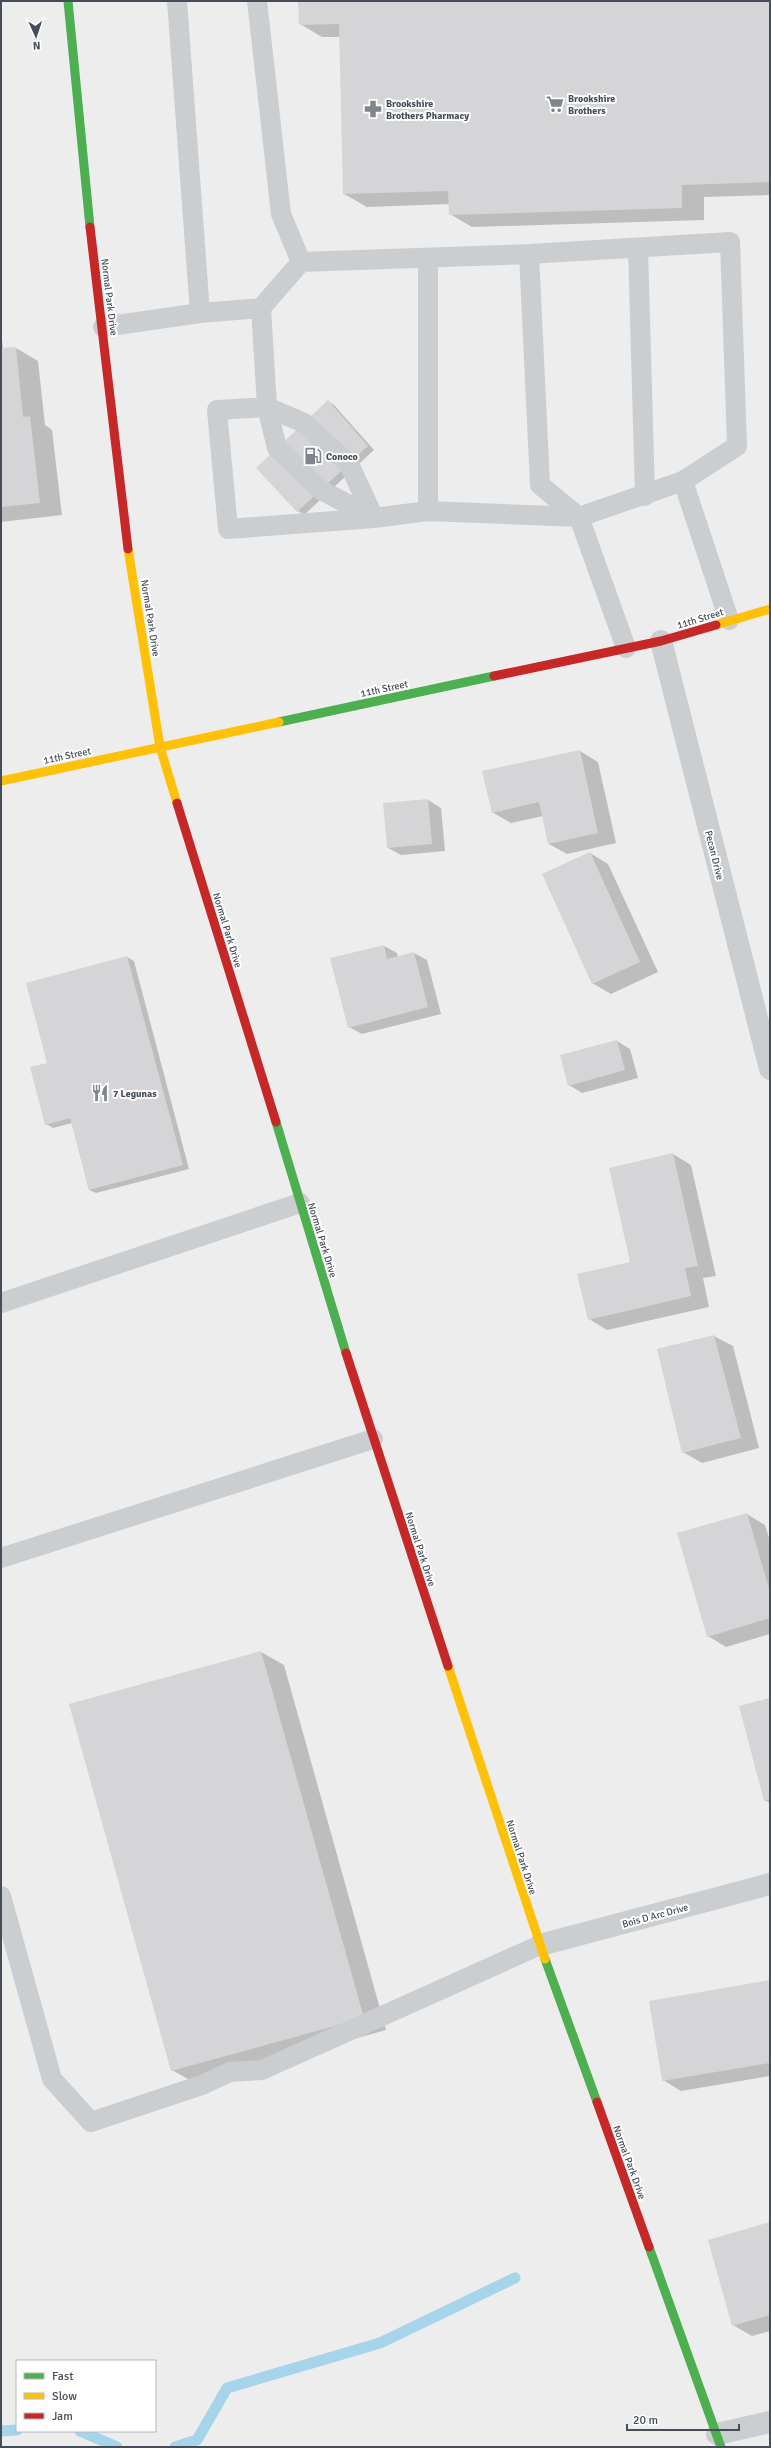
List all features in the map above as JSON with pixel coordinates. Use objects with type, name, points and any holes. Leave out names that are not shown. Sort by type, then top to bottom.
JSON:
[{"type":"street","name":"Normal Park Drive","points":[[68,1],[92,239],[128,548],[160,747],[373,1439],[540,1945],[719,2441]]},
{"type":"street","name":"11th Street","points":[[1,781],[661,641],[770,609]]},
{"type":"street","name":"Pecan Drive","points":[[661,641],[770,1069]]},
{"type":"street","name":"Bois D Arc Drive","points":[[540,1945],[770,1884]]},
{"type":"street","points":[[719,2441],[770,2422]]},
{"type":"lane","points":[[177,1],[200,313]]},
{"type":"lane","points":[[257,1],[281,214],[301,262]]},
{"type":"lane","points":[[103,327],[200,313],[261,308],[301,262],[428,259],[730,242],[737,446],[683,481],[645,496],[579,517],[428,512],[374,518],[228,530],[217,410],[267,407],[304,423],[349,464],[374,518]]},
{"type":"lane","points":[[638,248],[645,496]]},
{"type":"lane","points":[[529,254],[540,485],[579,517],[626,648]]},
{"type":"lane","points":[[428,259],[428,512]]},
{"type":"lane","points":[[261,308],[267,407],[278,448],[321,490],[374,518]]},
{"type":"lane","points":[[683,481],[729,620]]},
{"type":"lane","points":[[1,1303],[300,1203]]},
{"type":"lane","points":[[1,1558],[373,1439]]},
{"type":"lane","points":[[1,1896],[52,2079],[91,2122],[202,2085],[230,2072],[262,2070],[540,1945]]},
{"type":"building","name":"Brookshire Brothers","points":[[298,1],[770,1],[770,182],[682,185],[682,208],[449,215],[448,191],[343,194],[339,24],[299,25]]},
{"type":"building","points":[[16,347],[23,417],[30,416],[40,503],[1,507],[1,348]]},
{"type":"building","name":"Conoco","points":[[328,400],[368,446],[297,512],[256,468]]},
{"type":"building","points":[[580,750],[598,833],[548,844],[539,802],[492,813],[482,771]]},
{"type":"building","points":[[428,799],[432,844],[387,848],[383,803]]},
{"type":"building","points":[[590,852],[640,962],[592,984],[542,874]]},
{"type":"building","points":[[384,945],[387,959],[414,952],[428,1007],[348,1028],[330,958]]},
{"type":"building","name":"7 Legunas","points":[[127,956],[183,1165],[89,1190],[70,1118],[45,1125],[30,1067],[47,1063],[26,983]]},
{"type":"building","points":[[617,1040],[625,1070],[568,1086],[560,1055]]},
{"type":"building","points":[[673,1153],[698,1266],[685,1268],[691,1296],[588,1320],[577,1274],[630,1262],[609,1168]]},
{"type":"building","points":[[714,1335],[741,1438],[682,1453],[657,1349]]},
{"type":"building","points":[[747,1513],[770,1592],[770,1618],[707,1637],[677,1533]]},
{"type":"building","points":[[261,1651],[364,2018],[171,2071],[69,1704]]},
{"type":"building","points":[[770,1698],[770,1799],[764,1801],[739,1706]]},
{"type":"building","points":[[770,1980],[770,2063],[662,2081],[649,2001]]},
{"type":"building","points":[[770,2222],[770,2315],[732,2326],[708,2240]]},
{"type":"waterway","points":[[175,2447],[197,2440],[227,2388],[380,2343],[515,2278]]},
{"type":"waterway","points":[[1,2431],[16,2430]]},
{"type":"waterway","points":[[82,2432],[117,2447]]},
{"type":"traffic: fast","points":[[68,1],[90,227]]},
{"type":"traffic: fast","points":[[279,722],[494,676]]},
{"type":"traffic: fast","points":[[276,1122],[346,1353]]},
{"type":"traffic: fast","points":[[545,1959],[597,2102]]},
{"type":"traffic: fast","points":[[649,2247],[721,2447]]},
{"type":"traffic: slow","points":[[128,549],[160,747],[177,803]]},
{"type":"traffic: slow","points":[[716,625],[770,609]]},
{"type":"traffic: slow","points":[[1,781],[279,722]]},
{"type":"traffic: slow","points":[[448,1666],[545,1959]]},
{"type":"traffic: jam","points":[[90,227],[128,549]]},
{"type":"traffic: jam","points":[[494,676],[661,641],[716,625]]},
{"type":"traffic: jam","points":[[177,803],[276,1122]]},
{"type":"traffic: jam","points":[[346,1353],[448,1666]]},
{"type":"traffic: jam","points":[[597,2102],[649,2247]]},
{"type":"place","name":"Brookshire Brothers","points":[[555,104]]},
{"type":"place","name":"Brookshire Brothers Pharmacy","points":[[373,109]]},
{"type":"place","name":"Conoco","points":[[313,456]]},
{"type":"place","name":"7 Legunas","points":[[100,1093]]}]
